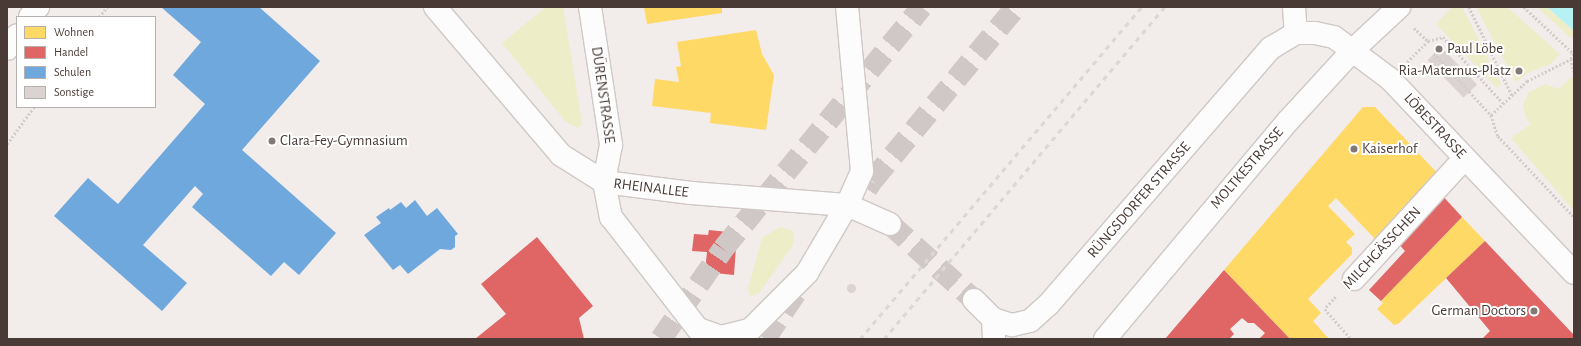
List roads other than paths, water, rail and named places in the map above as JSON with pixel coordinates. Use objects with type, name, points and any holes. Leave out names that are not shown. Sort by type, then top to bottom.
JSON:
[{"type":"street","points":[[31,16],[38,7]]},
{"type":"street","name":"RHEINALLEE","points":[[435,7],[561,155],[604,182],[691,193],[847,205]]},
{"type":"street","name":"DÜRENSTRASSE","points":[[590,7],[611,146],[604,182]]},
{"type":"street","points":[[604,182],[611,217],[698,329],[721,337],[750,330],[807,273],[847,205],[862,171],[847,7]]},
{"type":"street","points":[[1294,7],[1296,33]]},
{"type":"street","name":"MOLTKESTRASSE","points":[[1105,339],[1288,121],[1354,49],[1398,8]]},
{"type":"street","name":"RÜNGSDORFER STRASSE","points":[[974,300],[994,329],[1030,322],[1048,305],[1271,48],[1296,33]]},
{"type":"street","name":"LÖBESTRASSE","points":[[1296,33],[1315,33],[1334,37],[1354,49],[1390,79],[1574,273]]},
{"type":"street","points":[[7,49],[16,36]]},
{"type":"street","name":"MILCHGÄSSCHEN","points":[[1354,279],[1465,158]]},
{"type":"street","points":[[847,205],[890,224]]},
{"type":"water","points":[[1547,7],[1574,7],[1574,31]]},
{"type":"tunnel","points":[[661,339],[723,249],[922,7]]},
{"type":"tunnel","points":[[848,216],[872,181],[1016,7]]},
{"type":"tunnel","points":[[890,224],[974,300]]},
{"type":"tunnel","points":[[765,339],[797,291]]},
{"type":"railway","points":[[860,339],[1142,7]]},
{"type":"railway","points":[[884,339],[1165,7]]},
{"type":"place","name":"Paul Löbe","points":[[1439,49]]},
{"type":"place","name":"Ria-Maternus-Platz","points":[[1519,71]]},
{"type":"place","name":"Clara-Fey-Gymnasium","points":[[272,141]]},
{"type":"place","name":"Kaiserhof","points":[[1354,149]]},
{"type":"place","name":"German Doctors","points":[[1534,311]]}]
